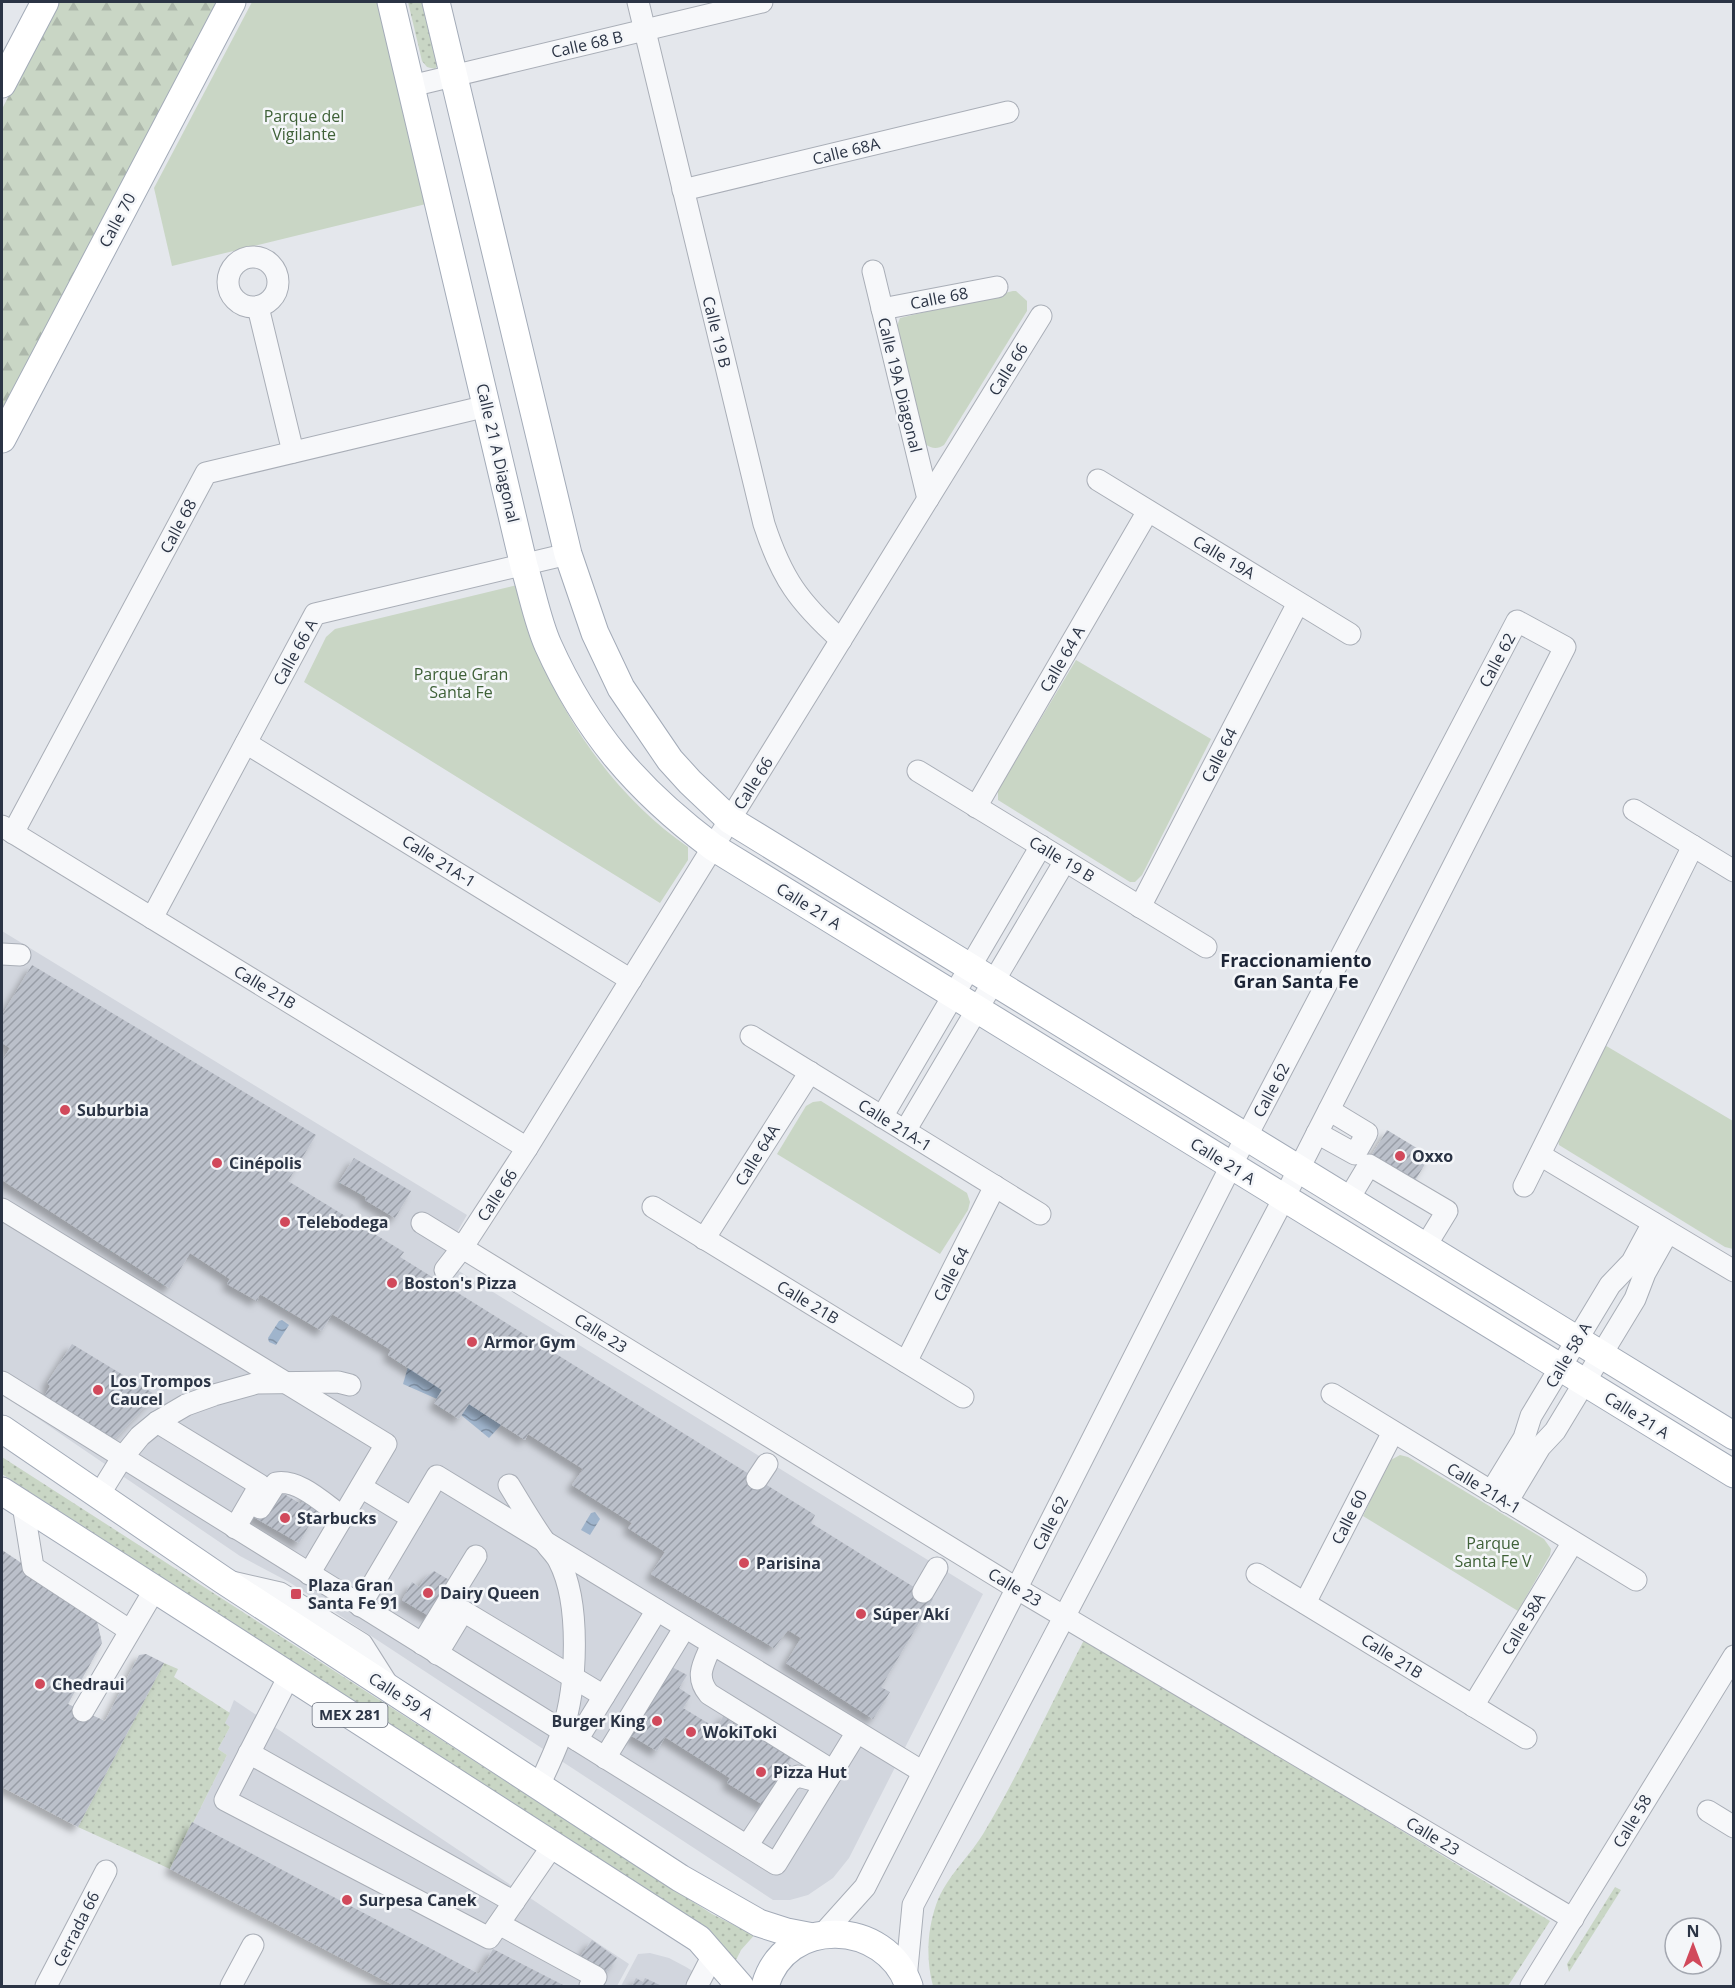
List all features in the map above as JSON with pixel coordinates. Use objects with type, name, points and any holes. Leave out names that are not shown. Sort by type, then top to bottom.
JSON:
[{"type":"main road","points":[[2,84],[45,2]]},
{"type":"main road","name":"Calle 70","points":[[2,439],[232,2]]},
{"type":"main road","name":"Calle 21 A Diagonal","points":[[391,2],[525,566],[547,643],[582,711],[605,746],[654,799],[713,847]]},
{"type":"main road","points":[[436,2],[568,554],[595,633],[621,688],[670,760],[730,820]]},
{"type":"main road","name":"Calle 21 A","points":[[730,820],[1734,1436]]},
{"type":"main road","name":"Calle 21 A","points":[[713,847],[1734,1474]]},
{"type":"main road","name":"Calle 59 A","points":[[2,1429],[223,1580],[680,1878],[759,1923],[787,1932],[817,1937],[832,1934],[850,1935],[868,1940],[884,1950],[897,1963],[908,1983]]},
{"type":"main road","name":"MEX 281","points":[[12,1498],[699,1939],[740,1986]]},
{"type":"main road","points":[[765,1986],[768,1977],[782,1957],[797,1945],[817,1937]]},
{"type":"street","name":"Calle 19 B","points":[[638,2],[771,547],[780,568],[796,594],[819,620],[842,640]]},
{"type":"street","name":"Calle 68 B","points":[[411,86],[762,2]]},
{"type":"street","name":"Calle 68A","points":[[683,190],[1008,112]]},
{"type":"street","name":"Calle 19A Diagonal","points":[[873,271],[928,499]]},
{"type":"street","name":"Calle 68","points":[[882,309],[997,287]]},
{"type":"street","points":[[258,307],[293,452]]},
{"type":"street","name":"Calle 66","points":[[445,1270],[528,1148],[1041,316]]},
{"type":"street","name":"Calle 68","points":[[7,829],[206,473],[487,406]]},
{"type":"street","name":"Calle 19A","points":[[1098,480],[1350,634]]},
{"type":"street","name":"Calle 64 A","points":[[976,807],[1148,511]]},
{"type":"street","name":"Calle 66 A","points":[[152,918],[315,614],[568,554]]},
{"type":"street","name":"Calle 64","points":[[1140,907],[1298,603]]},
{"type":"street","name":"Calle 62","points":[[817,1937],[865,1887],[1231,1166],[1517,621],[1565,647],[1284,1198],[913,1905],[908,1983]]},
{"type":"street","name":"Calle 21A-1","points":[[246,743],[631,980]]},
{"type":"street","name":"Calle 19 B","points":[[918,771],[1206,947]]},
{"type":"street","points":[[1634,810],[1734,871]]},
{"type":"street","name":"Calle 21B","points":[[7,829],[528,1148]]},
{"type":"street","points":[[882,1117],[1041,846]]},
{"type":"street","points":[[1524,1186],[1693,846]]},
{"type":"street","points":[[905,1131],[1065,861]]},
{"type":"street","name":"Calle 21A-1","points":[[752,1036],[1040,1214]]},
{"type":"street","name":"Calle 64A","points":[[704,1239],[810,1072]]},
{"type":"street","points":[[1317,1133],[1355,1154],[1367,1133],[1329,1110]]},
{"type":"street","points":[[1540,1155],[1734,1271]]},
{"type":"street","points":[[1348,1200],[1369,1165],[1447,1211],[1425,1247]]},
{"type":"street","name":"Calle 64","points":[[906,1362],[995,1186]]},
{"type":"street","name":"Calle 21B","points":[[653,1207],[963,1397]]},
{"type":"street","points":[[2,1209],[386,1444],[309,1574]]},
{"type":"street","name":"Calle 23","points":[[422,1223],[1016,1588],[1573,1919]]},
{"type":"street","name":"Calle 58 A","points":[[1499,1497],[1531,1416],[1610,1285],[1661,1228]]},
{"type":"street","name":"Calle 58 A","points":[[1499,1497],[1555,1431],[1635,1299],[1661,1228]]},
{"type":"street","points":[[2,1382],[776,1864],[857,1732]]},
{"type":"street","points":[[99,1496],[122,1458],[140,1436],[157,1422],[186,1405],[256,1383],[338,1382],[350,1384]]},
{"type":"street","name":"Calle 21A-1","points":[[1332,1395],[1636,1580]]},
{"type":"street","points":[[157,1422],[260,1485],[240,1531]]},
{"type":"street","name":"Calle 60","points":[[1305,1603],[1393,1432]]},
{"type":"street","points":[[360,1606],[437,1476],[923,1772]]},
{"type":"street","points":[[240,1531],[276,1483],[286,1481],[297,1485],[343,1517]]},
{"type":"street","points":[[509,1485],[544,1541],[559,1560],[567,1584],[573,1616],[574,1655],[569,1736]]},
{"type":"street","points":[[361,1487],[412,1518]]},
{"type":"street","points":[[12,1498],[33,1567],[129,1630]]},
{"type":"street","name":"Calle 58A","points":[[1473,1706],[1573,1542]]},
{"type":"street","points":[[429,1649],[476,1556]]},
{"type":"street","points":[[923,1592],[937,1568]]},
{"type":"street","name":"Calle 21B","points":[[1257,1574],[1526,1738]]},
{"type":"street","points":[[83,1711],[154,1589]]},
{"type":"street","points":[[539,1786],[569,1736],[604,1696],[657,1610]]},
{"type":"street","points":[[429,1649],[463,1611],[604,1696]]},
{"type":"street","points":[[605,1758],[685,1627]]},
{"type":"street","points":[[712,1644],[700,1676],[702,1685],[709,1694],[828,1779]]},
{"type":"street","name":"Calle 58","points":[[1536,1985],[1573,1919],[1734,1656]]},
{"type":"street","points":[[289,1676],[225,1800],[489,1938],[553,1845]]},
{"type":"street","points":[[249,1753],[514,1902]]},
{"type":"street","points":[[747,1846],[790,1781],[798,1776],[828,1779]]},
{"type":"street","points":[[1708,1811],[1734,1827]]},
{"type":"street","name":"Cerrada 66","points":[[46,1986],[106,1870]]},
{"type":"street","points":[[499,1924],[596,1977],[590,1986]]},
{"type":"street","points":[[231,1986],[253,1945]]},
{"type":"street","points":[[697,1986],[713,1955]]},
{"type":"shaded area","points":[[2,931],[467,1215],[441,1260],[983,1594],[849,1858],[833,1878],[808,1895],[790,1900],[773,1900],[289,1582],[240,1556],[2,1394]]},
{"type":"shaded area","points":[[234,1700],[629,1964],[617,1986],[395,1986],[170,1869],[227,1755],[218,1749],[230,1727],[225,1723]]},
{"type":"shaded area","points":[[650,1953],[669,1958],[686,1967],[694,1972],[704,1986],[621,1986],[638,1954]]},
{"type":"green space","points":[[57,2],[221,2],[2,411],[2,109]]},
{"type":"green space","name":"Parque del Vigilante","points":[[252,2],[383,2],[430,203],[172,266],[154,188]]},
{"type":"green space","points":[[408,2],[428,2],[440,63],[435,69],[427,67],[422,61]]},
{"type":"green space","points":[[1013,291],[1027,301],[1027,311],[944,445],[935,448],[928,446],[925,444],[897,326],[900,318]]},
{"type":"green space","name":"Parque Gran Santa Fe","points":[[517,585],[528,626],[549,679],[580,734],[618,784],[663,828],[688,847],[688,860],[660,903],[304,682],[326,637],[335,629]]},
{"type":"green space","points":[[1076,660],[1211,739],[1142,875],[1135,882],[1130,882],[998,800],[998,790]]},
{"type":"green space","points":[[1603,1044],[1733,1121],[1733,1249],[1725,1247],[1559,1145],[1558,1140]]},
{"type":"green space","points":[[821,1101],[967,1193],[970,1202],[968,1210],[940,1254],[777,1154],[806,1106]]},
{"type":"green space","name":"Parque Santa Fe V","points":[[1400,1455],[1408,1457],[1544,1539],[1551,1549],[1550,1555],[1518,1611],[1363,1516],[1389,1461]]},
{"type":"green space","points":[[2,1457],[712,1914],[744,1930],[758,1931],[741,1950],[734,1964],[701,1925],[2,1474]]},
{"type":"green space","points":[[1085,1638],[1550,1921],[1508,1986],[933,1986],[928,1946],[933,1915],[940,1895],[952,1875],[980,1839],[999,1806]]},
{"type":"green space","points":[[164,1663],[178,1669],[174,1677],[230,1713],[225,1723],[230,1727],[218,1749],[227,1755],[170,1869],[78,1827]]},
{"type":"green space","points":[[1615,1887],[1621,1890],[1569,1972],[1567,1964]]},
{"type":"water","points":[[282,1320],[289,1325],[276,1345],[269,1342],[268,1338]]},
{"type":"water","points":[[408,1367],[442,1390],[437,1399],[403,1384]]},
{"type":"water","points":[[469,1404],[501,1425],[489,1438],[461,1415]]},
{"type":"water","points":[[595,1512],[600,1519],[590,1535],[581,1530],[591,1513]]},
{"type":"building","points":[[32,965],[316,1135],[288,1181],[404,1252],[400,1257],[815,1515],[811,1523],[933,1599],[881,1687],[890,1692],[873,1719],[786,1663],[801,1638],[788,1630],[774,1648],[651,1574],[665,1552],[628,1528],[632,1523],[572,1485],[583,1469],[528,1434],[525,1440],[469,1404],[459,1419],[434,1403],[442,1390],[388,1355],[391,1350],[332,1314],[322,1331],[260,1294],[257,1301],[227,1284],[230,1279],[190,1253],[169,1288],[2,1180],[2,1061],[10,1048],[2,1043],[2,1015]]},
{"type":"building","name":"Oxxo","points":[[1387,1130],[1430,1156],[1414,1182],[1371,1156]]},
{"type":"building","points":[[354,1158],[411,1191],[395,1218],[365,1200],[366,1197],[339,1182]]},
{"type":"building","name":"Los Trompos Caucel","points":[[72,1344],[156,1395],[112,1442],[43,1399],[50,1386],[47,1383]]},
{"type":"building","name":"Starbucks","points":[[309,1489],[324,1499],[299,1543],[250,1515],[279,1491],[301,1504]]},
{"type":"building","name":"Chedraui","points":[[2,1550],[95,1612],[102,1643],[68,1704],[105,1721],[139,1655],[146,1654],[164,1663],[78,1827],[2,1787]]},
{"type":"building","name":"Dairy Queen","points":[[434,1571],[456,1584],[434,1619],[402,1600],[412,1582],[419,1587],[424,1579]]},
{"type":"building","points":[[672,1667],[687,1675],[679,1688],[691,1696],[683,1708],[716,1728],[725,1714],[743,1721],[739,1727],[756,1738],[759,1734],[793,1755],[788,1763],[792,1767],[765,1806],[727,1783],[730,1778],[665,1737],[657,1751],[630,1735]]},
{"type":"building","points":[[192,1822],[479,1974],[493,1949],[565,1986],[395,1986],[170,1869]]},
{"type":"building","points":[[592,1940],[617,1958],[605,1974],[580,1957]]},
{"type":"building","points":[[636,1978],[643,1982],[645,1978],[662,1986],[632,1986]]},
{"type":"place","name":"Suburbia","points":[[65,1110]]},
{"type":"place","name":"Oxxo","points":[[1400,1156]]},
{"type":"place","name":"Cinépolis","points":[[217,1163]]},
{"type":"place","name":"Telebodega","points":[[285,1222]]},
{"type":"place","name":"Boston's Pizza","points":[[392,1283]]},
{"type":"place","name":"Armor Gym","points":[[472,1342]]},
{"type":"place","name":"Los Trompos Caucel","points":[[98,1390]]},
{"type":"place","name":"Starbucks","points":[[285,1518]]},
{"type":"place","name":"Parisina","points":[[744,1563]]},
{"type":"place","name":"Dairy Queen","points":[[428,1593]]},
{"type":"place","name":"Plaza Gran Santa Fe 91","points":[[296,1594]]},
{"type":"place","name":"Súper Akí","points":[[861,1614]]},
{"type":"place","name":"Chedraui","points":[[40,1684]]},
{"type":"place","name":"Burger King","points":[[657,1721]]},
{"type":"place","name":"WokiToki","points":[[691,1732]]},
{"type":"place","name":"Pizza Hut","points":[[761,1772]]},
{"type":"place","name":"Surpesa Canek","points":[[347,1900]]},
{"type":"district","name":"Fraccionamiento Gran Santa Fe","points":[[1296,971]]}]
